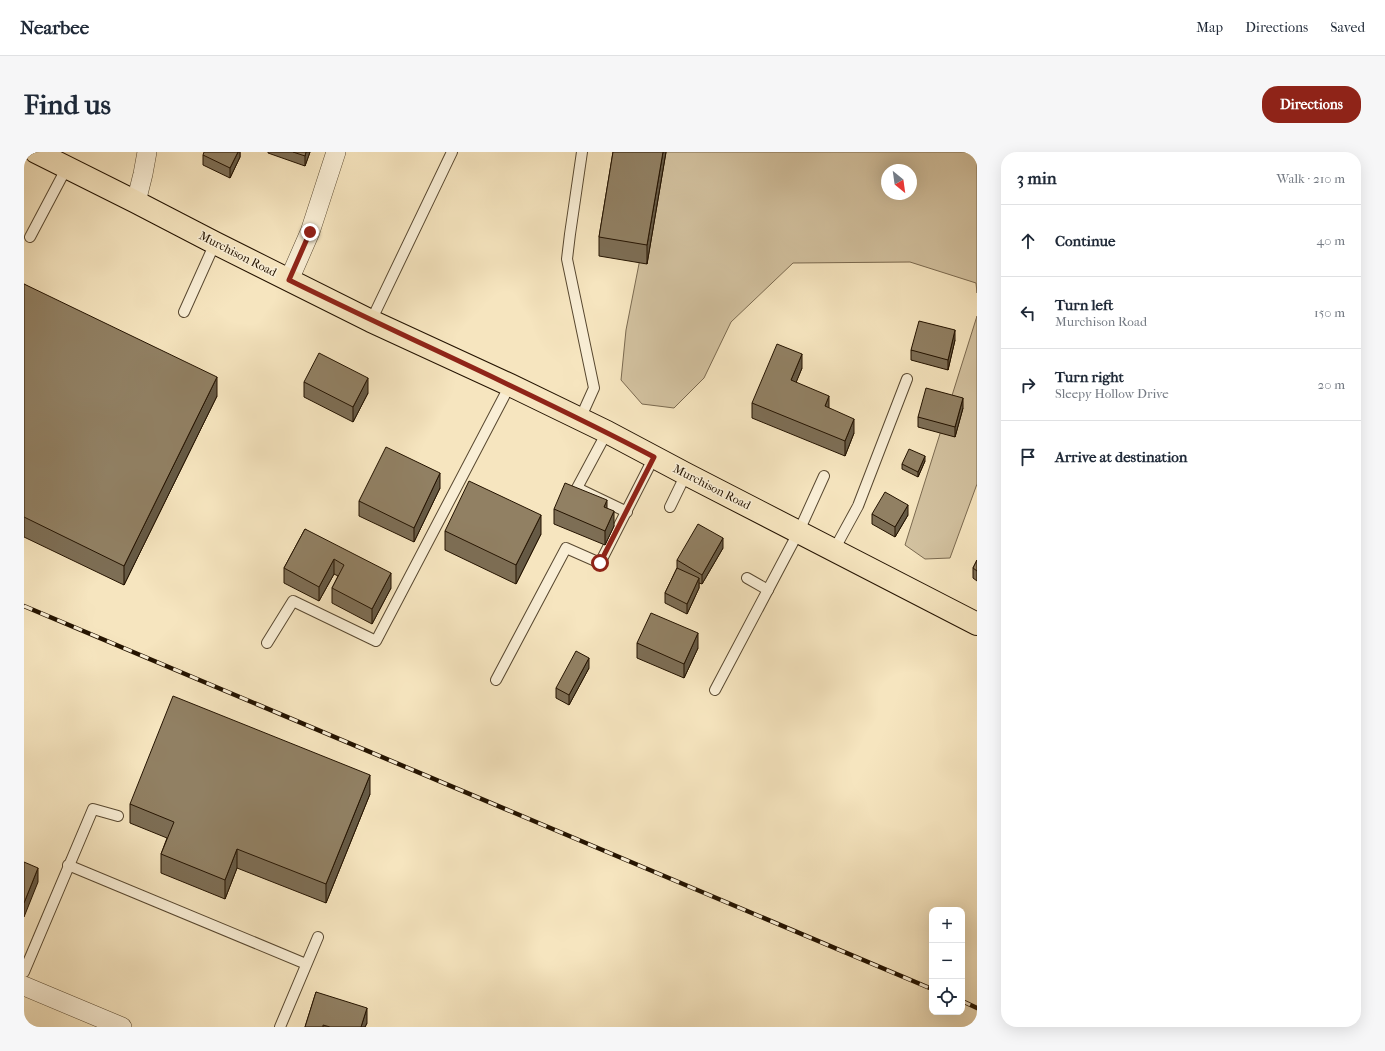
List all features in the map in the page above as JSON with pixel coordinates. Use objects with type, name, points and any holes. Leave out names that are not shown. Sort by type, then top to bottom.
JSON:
[{"type":"main road","name":"Murchison Road","points":[[36,152],[62,161],[215,243],[371,321],[510,385],[607,432],[977,624]]},
{"type":"street","points":[[136,202],[147,152]]},
{"type":"street","points":[[289,280],[310,232],[336,152]]},
{"type":"street","points":[[24,986],[122,1027]]},
{"type":"lane","points":[[371,321],[452,152]]},
{"type":"lane","points":[[580,419],[594,388],[567,259],[582,152]]},
{"type":"lane","points":[[30,237],[62,161]]},
{"type":"lane","points":[[184,312],[215,243]]},
{"type":"lane","points":[[834,550],[858,506],[907,379]]},
{"type":"lane","points":[[267,643],[293,601],[376,642],[510,385]]},
{"type":"lane","points":[[607,432],[577,488],[627,512]]},
{"type":"lane","points":[[496,680],[566,548],[600,563],[654,457]]},
{"type":"lane","points":[[670,507],[686,474]]},
{"type":"lane","points":[[715,690],[799,532],[824,476]]},
{"type":"lane","points":[[747,578],[768,590]]},
{"type":"lane","points":[[24,972],[93,808],[118,816]]},
{"type":"lane","points":[[68,865],[306,964]]},
{"type":"lane","points":[[280,1027],[318,937]]},
{"type":"shaded area","points":[[661,152],[977,152],[977,293],[976,283],[910,262],[793,263],[731,322],[704,378],[674,408],[642,404],[621,380],[626,330]]},
{"type":"shaded area","points":[[977,316],[977,484],[950,558],[925,559],[905,545]]},
{"type":"building","points":[[204,152],[238,152],[230,168],[203,155]]},
{"type":"building","points":[[293,152],[306,152],[305,156]]},
{"type":"building","points":[[613,152],[663,152],[647,245],[599,237]]},
{"type":"building","points":[[24,284],[217,377],[124,566],[24,517]]},
{"type":"building","points":[[919,321],[955,330],[948,360],[911,350]]},
{"type":"building","points":[[777,344],[802,354],[791,380],[829,396],[825,406],[854,419],[845,441],[752,403]]},
{"type":"building","points":[[319,353],[368,378],[353,407],[304,382]]},
{"type":"building","points":[[926,388],[963,398],[955,427],[918,417]]},
{"type":"building","points":[[386,447],[440,473],[414,528],[359,501]]},
{"type":"building","points":[[909,449],[925,456],[918,472],[902,464]]},
{"type":"building","points":[[469,481],[541,515],[516,565],[445,531]]},
{"type":"building","points":[[565,483],[607,500],[604,507],[614,511],[605,531],[554,509]]},
{"type":"building","points":[[885,492],[908,505],[895,527],[872,514]]},
{"type":"building","points":[[698,524],[723,538],[702,575],[677,560]]},
{"type":"building","points":[[305,529],[391,573],[372,609],[332,588],[344,565],[334,559],[319,587],[284,568]]},
{"type":"building","points":[[977,560],[977,571],[973,568]]},
{"type":"building","points":[[677,568],[699,578],[687,604],[665,593]]},
{"type":"building","points":[[651,613],[698,633],[684,664],[637,643]]},
{"type":"building","points":[[576,651],[589,658],[569,695],[556,688]]},
{"type":"building","points":[[173,696],[370,775],[326,884],[237,849],[225,880],[161,854],[174,822],[130,804]]},
{"type":"building","points":[[24,862],[38,868],[24,903]]},
{"type":"building","points":[[316,992],[367,1008],[361,1027],[330,1027],[323,1025],[323,1027],[305,1027]]},
{"type":"railway","points":[[24,606],[929,988]]},
{"type":"railway","points":[[965,1002],[977,1008]]},
{"type":"route","points":[[310,232],[289,280],[371,321],[510,385],[607,432],[654,457],[600,563]]}]
